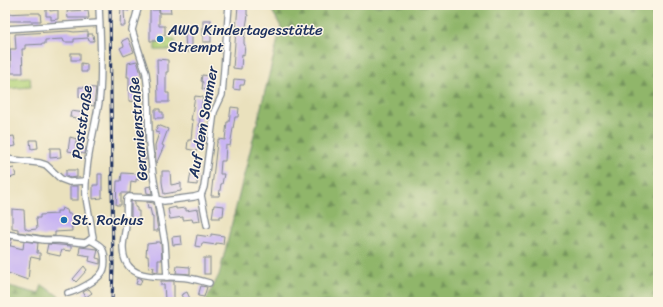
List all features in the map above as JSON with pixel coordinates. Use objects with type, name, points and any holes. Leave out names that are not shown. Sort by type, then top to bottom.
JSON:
[{"type":"street","name":"Poststraße","points":[[90,240],[93,237],[86,196],[86,181],[93,129],[99,102],[99,5]]},
{"type":"street","name":"Geranienstraße","points":[[139,5],[132,30],[146,73],[148,91],[149,143],[165,243],[167,277]]},
{"type":"street","name":"Auf dem Sommer","points":[[207,225],[201,195],[204,187],[214,112],[222,95],[230,5]]},
{"type":"street","points":[[7,66],[5,29],[99,23]]},
{"type":"street","points":[[5,159],[40,162],[46,165],[61,179],[69,182],[86,181]]},
{"type":"street","name":"Auf dem Sommer","points":[[167,277],[142,275],[134,272],[127,266],[123,248],[127,199],[133,197],[158,199],[164,201],[201,195]]},
{"type":"street","points":[[5,234],[44,240],[85,243],[90,240],[100,246],[104,257],[104,266],[101,274],[76,291],[68,293]]},
{"type":"street","points":[[167,277],[188,278],[209,283]]},
{"type":"green space","points":[[269,5],[658,5],[658,302],[205,302],[219,275],[281,27]]},
{"type":"green space","points":[[160,39],[175,39],[175,50],[155,50],[155,42],[160,42]]},
{"type":"green space","points":[[30,77],[31,87],[5,89],[5,78]]},
{"type":"green space","points":[[5,285],[39,294],[42,285],[68,302],[5,302]]},
{"type":"building","points":[[121,5],[129,5],[129,11],[124,10],[125,26],[120,26]]},
{"type":"building","points":[[159,5],[170,5],[171,13],[160,13]]},
{"type":"building","points":[[238,5],[247,5],[248,15],[241,69],[233,68]]},
{"type":"building","points":[[46,9],[50,9],[50,11],[58,10],[58,19],[51,20],[51,16],[46,16]]},
{"type":"building","points":[[88,10],[89,18],[68,18],[67,11]]},
{"type":"building","points":[[150,10],[159,10],[159,26],[165,26],[165,35],[159,35],[159,41],[150,41]]},
{"type":"building","points":[[40,13],[41,21],[5,21],[5,14]]},
{"type":"building","points":[[203,20],[211,20],[211,42],[203,42]]},
{"type":"building","points":[[88,31],[88,34],[93,34],[94,41],[89,41],[88,38],[74,39],[74,42],[64,42],[63,39],[45,40],[45,44],[25,45],[25,49],[22,49],[23,73],[11,73],[10,49],[16,49],[15,34]]},
{"type":"building","points":[[185,34],[192,34],[192,52],[186,52]]},
{"type":"building","points":[[128,38],[134,52],[124,56],[120,48],[124,46],[122,41]]},
{"type":"building","points":[[71,53],[80,53],[80,60],[71,60]]},
{"type":"building","points":[[157,59],[168,60],[168,72],[166,72],[166,93],[169,93],[169,102],[158,102]]},
{"type":"building","points":[[137,61],[142,77],[137,77],[139,95],[137,94],[139,102],[129,101],[129,77],[127,77],[128,63]]},
{"type":"building","points":[[81,63],[87,64],[87,72],[81,72]]},
{"type":"building","points":[[202,75],[212,76],[210,90],[202,89]]},
{"type":"building","points":[[234,79],[245,80],[244,85],[240,85],[240,90],[233,89]]},
{"type":"building","points":[[79,87],[96,88],[94,106],[88,105],[89,101],[85,101],[85,98],[79,97]]},
{"type":"building","points":[[195,96],[203,97],[199,126],[201,127],[197,151],[187,149],[188,140],[191,140],[193,120],[191,120]]},
{"type":"building","points":[[231,107],[239,108],[238,117],[235,117],[230,146],[226,145],[225,161],[221,161],[220,174],[224,174],[219,196],[211,196],[217,142],[218,139],[225,140],[227,122],[229,122]]},
{"type":"building","points":[[155,109],[160,109],[160,112],[163,112],[163,118],[155,118]]},
{"type":"building","points":[[71,111],[85,113],[84,121],[70,117]]},
{"type":"building","points":[[142,112],[144,112],[145,143],[141,143],[141,134],[139,134],[140,130],[138,116],[141,117]]},
{"type":"building","points":[[158,125],[168,129],[162,145],[164,146],[156,164],[155,145],[159,133],[155,132]]},
{"type":"building","points":[[14,136],[16,146],[9,147],[7,137]]},
{"type":"building","points":[[70,137],[77,139],[75,146],[86,148],[85,154],[68,151]]},
{"type":"building","points":[[30,140],[37,140],[38,148],[31,149]]},
{"type":"building","points":[[50,148],[60,148],[61,157],[50,158]]},
{"type":"building","points":[[140,148],[145,149],[146,160],[141,160]]},
{"type":"building","points":[[14,168],[16,176],[10,178],[5,175],[5,170]]},
{"type":"building","points":[[66,170],[77,170],[77,177],[70,178],[66,176]]},
{"type":"building","points":[[162,171],[170,171],[171,185],[181,183],[181,191],[164,194]]},
{"type":"building","points":[[191,172],[198,173],[197,185],[189,184]]},
{"type":"building","points":[[122,173],[140,174],[139,180],[136,179],[136,182],[131,181],[130,193],[121,193],[121,205],[116,205],[117,181],[121,181]]},
{"type":"building","points":[[98,174],[102,174],[102,198],[93,199],[93,185],[98,185]]},
{"type":"building","points":[[70,186],[78,186],[78,200],[70,200]]},
{"type":"building","points":[[151,186],[152,194],[147,193],[146,187]]},
{"type":"building","points":[[131,201],[135,202],[135,207],[137,208],[137,211],[139,211],[139,219],[131,219]]},
{"type":"building","points":[[147,202],[154,203],[158,231],[153,231],[153,217],[150,208],[148,209]]},
{"type":"building","points":[[214,205],[224,206],[223,216],[220,216],[220,218],[212,218]]},
{"type":"building","points":[[176,207],[176,209],[186,208],[186,211],[198,209],[200,221],[193,222],[192,219],[183,220],[183,217],[170,219],[168,209]]},
{"type":"building","points":[[62,208],[67,210],[68,214],[71,214],[72,231],[55,232],[55,236],[44,236],[18,232],[18,229],[12,228],[12,209],[24,210],[25,228],[28,230],[37,229],[36,218],[40,218],[40,215],[57,214],[57,211],[61,211]]},
{"type":"building","points":[[211,234],[224,236],[223,244],[216,243],[216,245],[202,243],[201,247],[195,246],[197,235],[211,237]]},
{"type":"building","points":[[181,236],[182,244],[173,245],[172,237]]},
{"type":"building","points":[[5,238],[12,239],[10,246],[5,244]]},
{"type":"building","points":[[24,241],[38,243],[37,253],[40,253],[40,259],[31,257],[28,280],[5,272],[5,255],[7,256],[7,245],[23,249]]},
{"type":"building","points":[[160,242],[161,244],[162,260],[158,260],[158,272],[153,271],[154,267],[149,268],[148,256],[146,256],[147,244]]},
{"type":"building","points":[[48,244],[71,246],[71,251],[62,250],[60,256],[46,253]]},
{"type":"building","points":[[80,247],[97,249],[96,258],[100,259],[100,264],[89,261],[90,256],[79,254]]},
{"type":"building","points":[[204,258],[210,258],[210,274],[204,274]]},
{"type":"building","points":[[84,266],[87,270],[76,282],[73,279]]},
{"type":"building","points":[[177,266],[190,267],[190,274],[176,273]]},
{"type":"building","points":[[138,277],[142,279],[140,285],[136,284]]},
{"type":"building","points":[[161,281],[174,281],[174,300],[165,300],[164,285],[161,285]]},
{"type":"building","points":[[201,286],[207,287],[204,297],[198,296]]},
{"type":"building","points":[[89,289],[92,293],[86,297],[83,292]]},
{"type":"building","points":[[187,292],[191,301],[185,302],[181,295]]},
{"type":"railway","points":[[110,5],[113,267],[112,302]]},
{"type":"place","name":"AWO Kindertagesstätte Strempt","points":[[160,39]]},
{"type":"place","name":"St. Rochus","points":[[64,220]]}]
